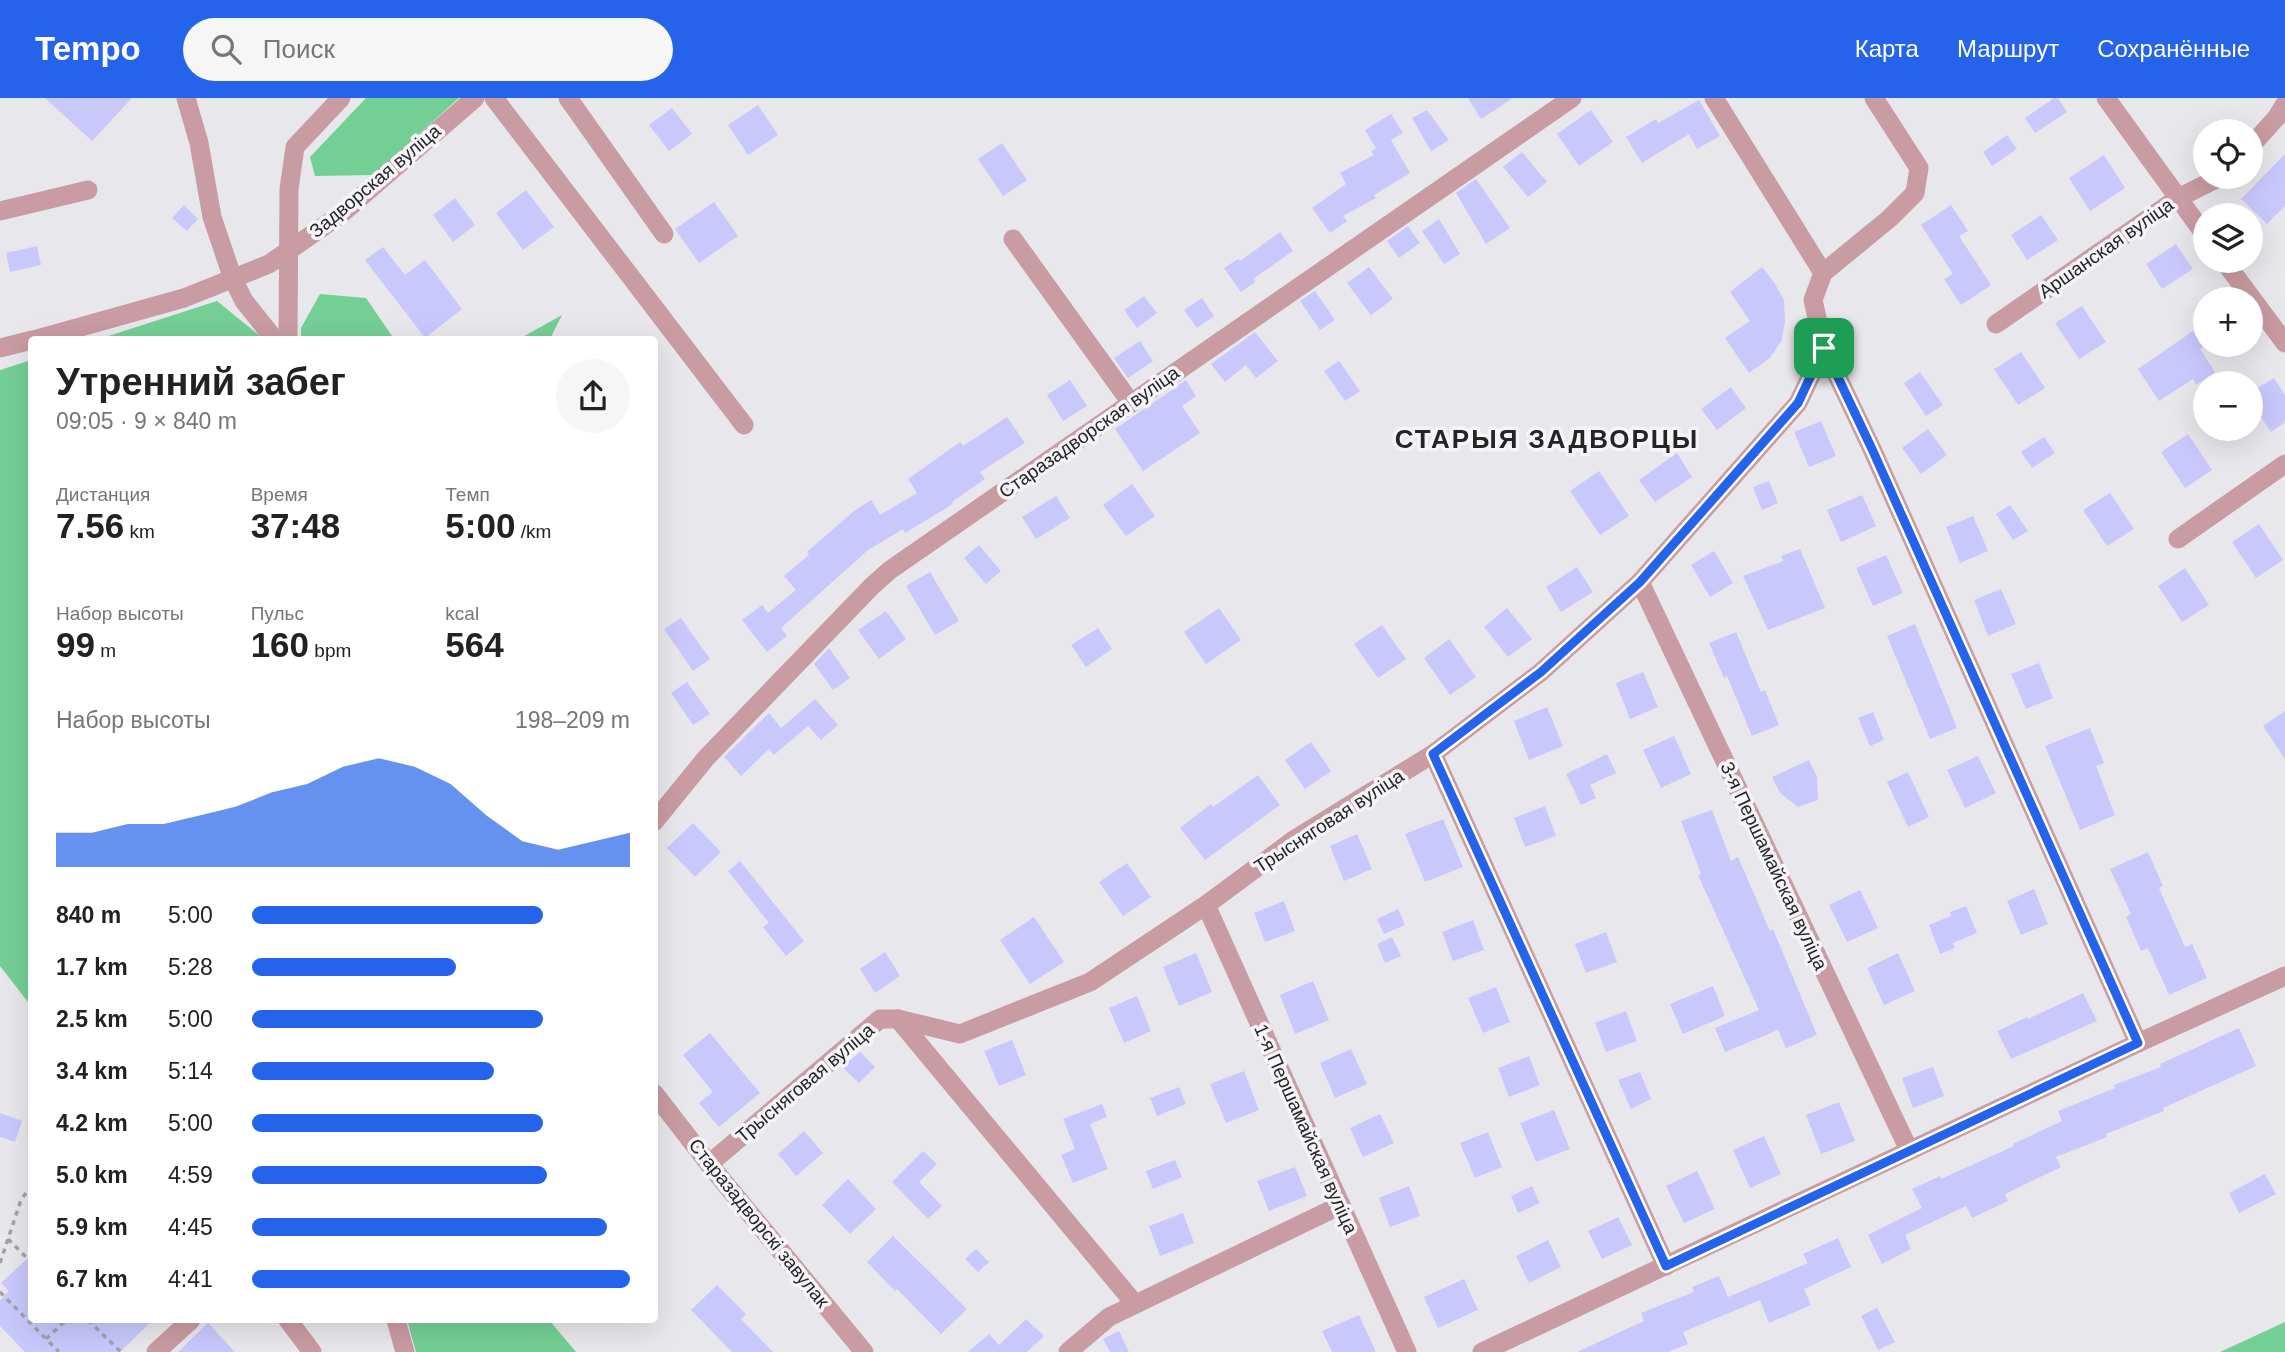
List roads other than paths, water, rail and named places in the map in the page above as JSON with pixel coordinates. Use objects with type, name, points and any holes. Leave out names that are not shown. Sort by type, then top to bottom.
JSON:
[{"type":"street","points":[[186,98],[199,144],[212,217],[233,279],[244,301],[272,336]]},
{"type":"street","points":[[288,336],[289,189],[295,147],[341,98]]},
{"type":"street","name":"Задворская вуліца","points":[[48,336],[142,311],[269,264],[340,215],[475,98]]},
{"type":"street","points":[[494,98],[744,425]]},
{"type":"street","points":[[568,98],[664,234]]},
{"type":"street","name":"Старазадворская вуліца","points":[[658,817],[706,758],[872,586],[912,554],[1572,98]]},
{"type":"street","points":[[1714,98],[1823,273]]},
{"type":"street","points":[[1874,98],[1919,168],[1915,193],[1890,218],[1823,273],[1814,300],[1824,348],[1872,449],[2138,1043]]},
{"type":"street","points":[[2106,98],[2193,219]]},
{"type":"street","points":[[2263,133],[2285,104]]},
{"type":"street","name":"Аршанская вуліца","points":[[1996,324],[2178,198],[2196,189]]},
{"type":"street","points":[[0,211],[88,190]]},
{"type":"street","points":[[1013,239],[1130,403]]},
{"type":"street","points":[[2233,273],[2285,343]]},
{"type":"street","name":"Задворская вуліца","points":[[0,348],[28,341]]},
{"type":"street","name":"Трысняговая вуліца","points":[[709,1164],[880,1019],[898,1019],[960,1034],[1090,982],[1206,905],[1295,839],[1433,754],[1541,672],[1640,582],[1798,403],[1824,348]]},
{"type":"street","points":[[2178,539],[2285,464]]},
{"type":"street","name":"3-я Першамайская вуліца","points":[[1640,582],[1909,1150]]},
{"type":"street","points":[[1433,754],[1666,1266]]},
{"type":"street","name":"1-я Першамайская вуліца","points":[[1206,905],[1407,1352]]},
{"type":"street","points":[[1482,1352],[2285,976]]},
{"type":"street","points":[[898,1019],[1135,1304]]},
{"type":"street","name":"Старазадворскі завулак","points":[[658,1098],[864,1352]]},
{"type":"street","points":[[1068,1352],[1109,1317],[1341,1205]]},
{"type":"street","points":[[156,1352],[188,1323]]},
{"type":"street","points":[[290,1323],[312,1352]]},
{"type":"street","points":[[395,1323],[405,1352]]},
{"type":"district","name":"СТАРЫЯ ЗАДВОРЦЫ","points":[[1547,439]]}]
